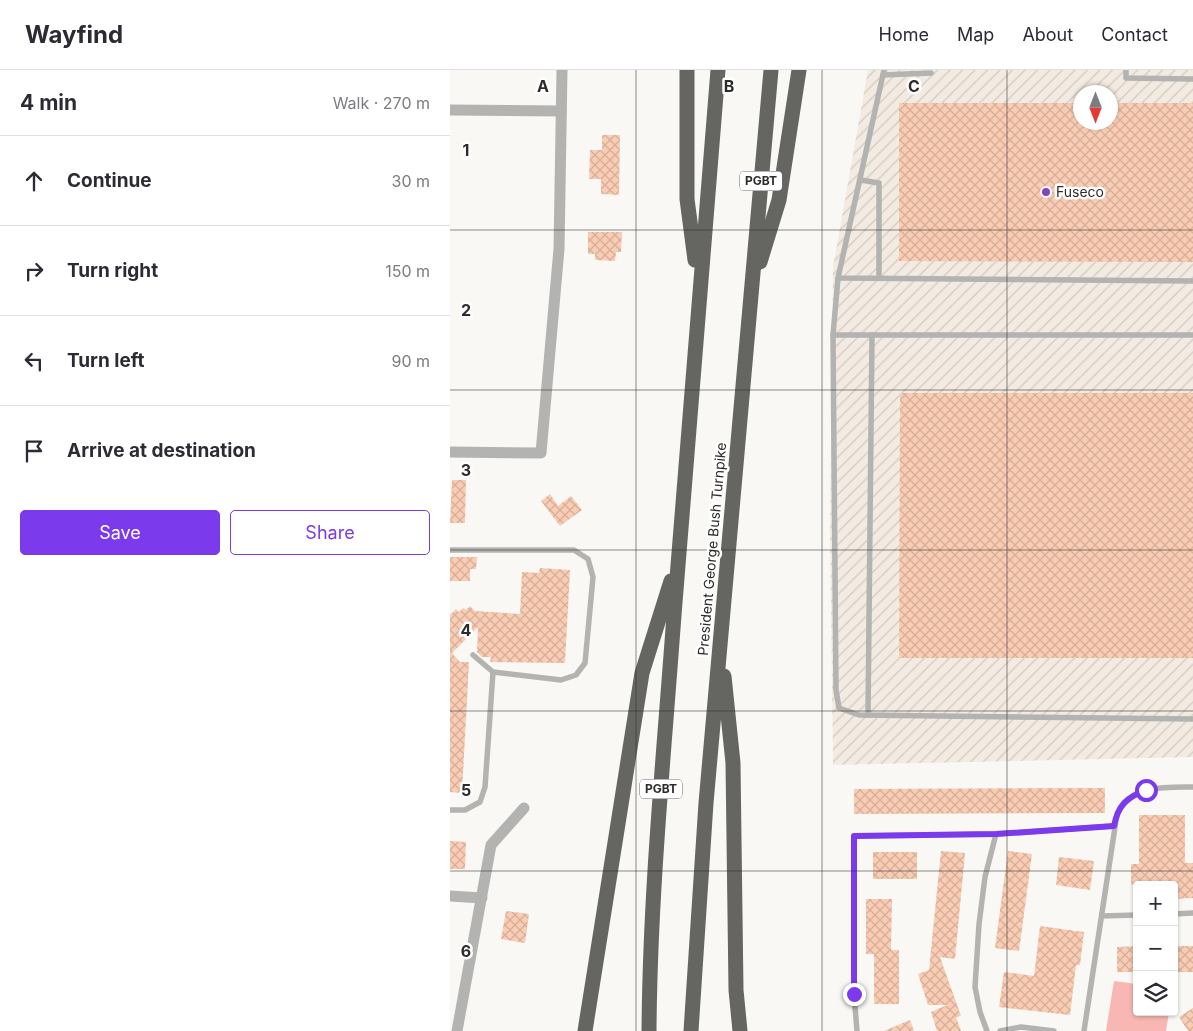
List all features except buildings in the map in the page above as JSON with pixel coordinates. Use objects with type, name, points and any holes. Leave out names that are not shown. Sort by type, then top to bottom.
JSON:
[{"type":"highway","points":[[687,70],[687,199],[698,292]]},
{"type":"highway","name":"PGBT","points":[[650,1031],[656,862],[698,292],[718,70]]},
{"type":"highway","name":"President George Bush Turnpike","points":[[691,1031],[720,640],[771,70]]},
{"type":"highway","points":[[751,292],[779,200],[799,70]]},
{"type":"highway","points":[[585,1031],[642,673],[680,548]]},
{"type":"highway","points":[[720,640],[733,762],[736,990],[740,1031]]},
{"type":"street","points":[[450,452],[541,453],[559,249],[562,70]]},
{"type":"street","points":[[450,110],[561,111]]},
{"type":"street","points":[[457,1031],[491,845],[524,808]]},
{"type":"street","points":[[450,896],[482,898]]},
{"type":"lane","points":[[1126,70],[1126,78],[1193,79]]},
{"type":"lane","points":[[931,73],[883,73],[838,278],[834,335],[836,690],[839,708],[860,715],[1193,720]]},
{"type":"lane","points":[[861,180],[879,183],[879,278]]},
{"type":"lane","points":[[838,278],[1193,281]]},
{"type":"lane","points":[[834,335],[1193,335]]},
{"type":"lane","points":[[868,715],[872,335]]},
{"type":"lane","points":[[450,550],[574,550],[588,559],[593,577],[585,663],[576,675],[561,680],[493,672],[473,654]]},
{"type":"lane","points":[[450,810],[465,810],[480,802],[485,787],[493,672]]},
{"type":"lane","points":[[1084,1031],[1114,826],[1121,806],[1127,799],[1136,794],[1166,787],[1193,787]]},
{"type":"lane","points":[[857,1031],[854,994],[854,836],[996,834],[1114,826]]},
{"type":"lane","points":[[987,1031],[974,987],[980,915],[996,834]]},
{"type":"lane","points":[[1178,914],[1193,913]]},
{"type":"lane","points":[[1102,916],[1133,915]]},
{"type":"lane","points":[[1000,1031],[1021,1027],[1054,1031]]},
{"type":"shaded area","points":[[868,70],[1193,70],[1193,757],[833,765],[830,532],[833,267]]},
{"type":"shaded area","points":[[1114,981],[1133,983],[1133,1016],[1168,1016],[1166,1031],[1106,1031]]},
{"type":"place","name":"Fuseco","points":[[1046,192]]},
{"type":"route","points":[[854,994],[854,836],[996,834],[1114,826],[1117,814],[1127,799],[1146,790]]}]
